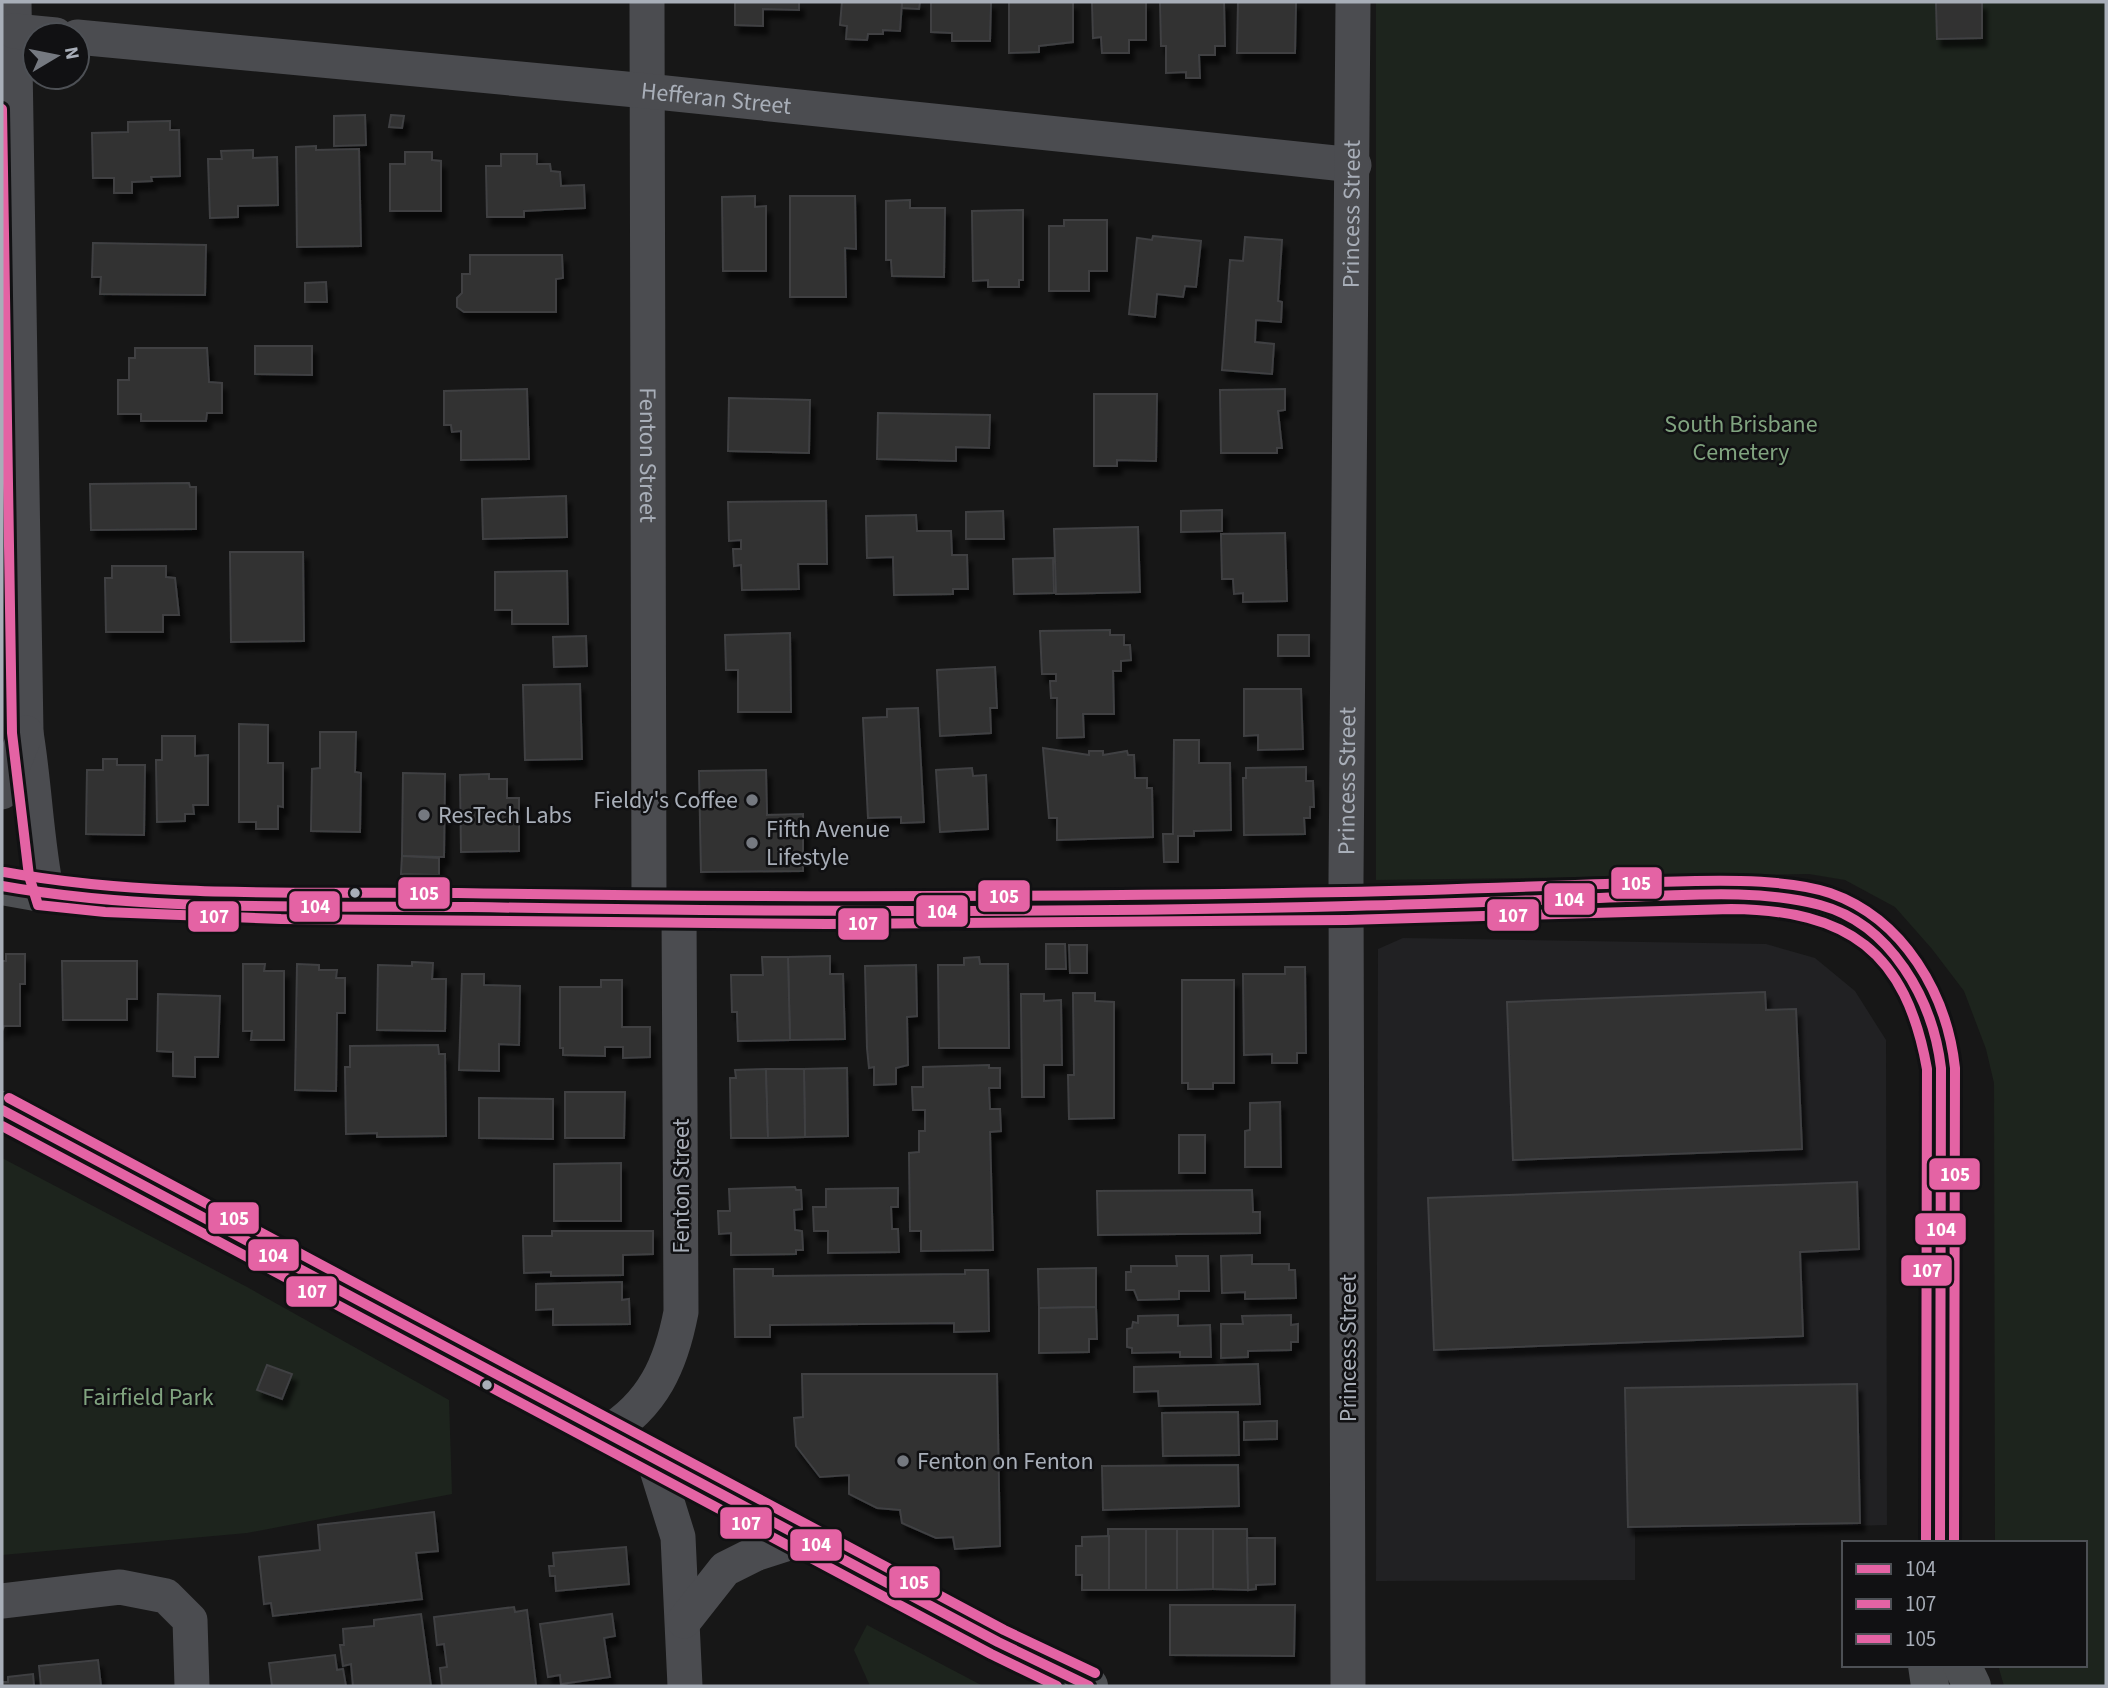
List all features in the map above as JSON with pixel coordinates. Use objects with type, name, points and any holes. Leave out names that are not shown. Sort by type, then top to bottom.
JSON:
[{"type":"main road","points":[[2,886],[47,894],[150,902],[664,911],[1348,906],[1665,896],[1789,900],[1824,906],[1852,920],[1880,940],[1908,971],[1931,1020],[1938,1043],[1941,1068],[1940,1541]]},
{"type":"main road","points":[[2,1110],[998,1642],[1089,1686]]},
{"type":"main road","points":[[1934,1674],[1972,1686]]},
{"type":"street","name":"Fenton Street","points":[[606,1433],[635,1412],[660,1379],[674,1347],[681,1312],[664,911],[647,2]]},
{"type":"street","name":"Princess Street","points":[[1348,1686],[1348,906],[1353,2]]},
{"type":"street","points":[[31,21],[11,10],[12,367],[26,733],[36,789],[38,852],[47,894]]},
{"type":"street","name":"Hefferan Street","points":[[91,38],[647,91],[1354,165]]},
{"type":"street","points":[[2,792],[26,733]]},
{"type":"street","points":[[653,1457],[678,1537],[685,1686]]},
{"type":"street","points":[[684,1621],[726,1569],[755,1554],[804,1538]]},
{"type":"street","points":[[2,1601],[120,1587],[166,1596],[190,1620],[192,1686]]},
{"type":"shaded area","points":[[1403,938],[1766,944],[1815,958],[1855,991],[1886,1040],[1887,1525],[1635,1532],[1635,1580],[1376,1581],[1378,949]]},
{"type":"green space","name":"South Brisbane Cemetery","points":[[1376,2],[2106,2],[2106,1686],[2004,1686],[1999,1667],[2087,1667],[2087,1541],[1995,1541],[1994,1083],[1986,1049],[1964,991],[1895,907],[1845,880],[1809,874],[1376,880]]},
{"type":"green space","name":"Fairfield Park","points":[[2,1158],[247,1287],[449,1400],[452,1494],[247,1533],[2,1555]]},
{"type":"green space","points":[[867,1625],[983,1686],[870,1686],[854,1650]]},
{"type":"building","points":[[735,2],[799,2],[799,10],[763,9],[763,26],[735,25]]},
{"type":"building","points":[[842,2],[902,2],[900,31],[883,30],[883,34],[868,34],[867,40],[846,39],[847,26],[840,25]]},
{"type":"building","points":[[902,2],[920,2],[919,9],[902,8]]},
{"type":"building","points":[[931,2],[991,2],[990,41],[952,41],[952,33],[931,32]]},
{"type":"building","points":[[1009,2],[1073,2],[1073,42],[1039,46],[1039,52],[1009,53]]},
{"type":"building","points":[[1092,2],[1146,2],[1146,40],[1129,40],[1129,53],[1102,53],[1101,37],[1093,38]]},
{"type":"building","points":[[1160,2],[1224,2],[1225,46],[1215,46],[1215,55],[1199,55],[1200,78],[1186,78],[1186,72],[1166,73],[1166,46],[1161,46]]},
{"type":"building","points":[[1238,2],[1296,2],[1295,53],[1237,53]]},
{"type":"building","points":[[1936,2],[1982,2],[1982,38],[1937,39]]},
{"type":"building","points":[[365,115],[366,145],[334,146],[334,116]]},
{"type":"building","points":[[391,115],[404,116],[402,128],[389,127]]},
{"type":"building","points":[[170,121],[170,130],[179,130],[180,176],[151,177],[152,181],[132,182],[132,193],[114,193],[114,178],[93,178],[92,133],[128,132],[128,122]]},
{"type":"building","points":[[316,146],[316,150],[359,149],[361,246],[297,247],[296,147]]},
{"type":"building","points":[[253,150],[253,158],[277,157],[278,205],[238,206],[238,217],[210,218],[208,159],[222,159],[221,151]]},
{"type":"building","points":[[405,152],[432,152],[432,160],[441,161],[441,211],[390,211],[390,164],[405,164]]},
{"type":"building","points":[[501,154],[537,154],[537,164],[550,164],[551,171],[560,172],[561,186],[584,185],[585,208],[524,211],[524,217],[487,217],[486,166],[501,166]]},
{"type":"building","points":[[755,196],[755,207],[766,206],[766,271],[723,271],[722,197]]},
{"type":"building","points":[[790,196],[855,196],[856,249],[845,248],[846,297],[790,297]]},
{"type":"building","points":[[910,200],[910,208],[945,208],[944,277],[892,276],[891,260],[886,260],[886,201]]},
{"type":"building","points":[[1023,210],[1023,280],[1019,280],[1019,287],[988,287],[988,280],[973,281],[972,211]]},
{"type":"building","points":[[1064,220],[1107,220],[1107,271],[1089,271],[1089,291],[1049,291],[1049,226],[1064,226]]},
{"type":"building","points":[[1153,236],[1201,241],[1196,287],[1185,286],[1183,297],[1157,294],[1155,317],[1129,314],[1137,238],[1152,240]]},
{"type":"building","points":[[1245,237],[1282,240],[1278,301],[1282,302],[1281,322],[1256,320],[1255,342],[1274,344],[1272,374],[1222,370],[1230,260],[1243,261]]},
{"type":"building","points":[[93,243],[206,245],[205,295],[100,294],[101,277],[92,277]]},
{"type":"building","points":[[470,255],[562,255],[563,278],[556,279],[556,312],[464,312],[457,307],[457,298],[462,293],[462,274],[470,274]]},
{"type":"building","points":[[326,282],[327,302],[305,302],[305,283]]},
{"type":"building","points":[[255,346],[312,346],[312,375],[255,374]]},
{"type":"building","points":[[135,348],[207,348],[209,382],[222,383],[222,413],[207,413],[206,421],[141,421],[141,414],[118,414],[118,380],[129,380],[129,358],[135,358]]},
{"type":"building","points":[[527,389],[529,459],[461,460],[461,431],[452,432],[451,425],[444,425],[444,391]]},
{"type":"building","points":[[1285,389],[1285,410],[1278,411],[1282,448],[1277,448],[1277,453],[1221,453],[1220,390]]},
{"type":"building","points":[[1094,394],[1157,394],[1156,461],[1117,460],[1117,466],[1094,466]]},
{"type":"building","points":[[729,398],[810,400],[809,453],[728,451]]},
{"type":"building","points":[[878,413],[990,415],[989,448],[956,447],[956,461],[877,459]]},
{"type":"building","points":[[189,483],[190,487],[196,487],[196,529],[91,530],[90,484]]},
{"type":"building","points":[[566,496],[567,537],[483,539],[482,499]]},
{"type":"building","points":[[826,501],[827,564],[798,564],[799,589],[742,590],[741,565],[734,566],[733,549],[741,549],[741,540],[729,541],[728,502]]},
{"type":"building","points":[[1222,510],[1222,531],[1181,532],[1181,511]]},
{"type":"building","points":[[1003,511],[1004,539],[966,539],[966,512]]},
{"type":"building","points":[[916,515],[917,531],[951,531],[952,555],[967,555],[968,589],[953,589],[953,594],[894,595],[893,557],[867,558],[866,516]]},
{"type":"building","points":[[1138,527],[1140,592],[1056,594],[1054,529]]},
{"type":"building","points":[[1285,533],[1287,601],[1243,602],[1243,593],[1234,594],[1233,579],[1222,579],[1221,534]]},
{"type":"building","points":[[230,552],[303,552],[304,641],[231,642]]},
{"type":"building","points":[[1053,558],[1054,593],[1014,594],[1013,559]]},
{"type":"building","points":[[112,566],[166,566],[166,577],[175,578],[179,615],[163,615],[163,632],[106,632],[105,578],[112,578]]},
{"type":"building","points":[[567,571],[568,624],[512,624],[512,610],[495,610],[495,572]]},
{"type":"building","points":[[1110,630],[1110,635],[1124,635],[1124,645],[1130,645],[1131,660],[1121,661],[1121,671],[1113,671],[1114,714],[1083,714],[1084,737],[1057,738],[1057,698],[1051,698],[1050,681],[1056,681],[1056,674],[1042,674],[1040,631]]},
{"type":"building","points":[[790,633],[791,712],[738,712],[738,670],[726,670],[725,635]]},
{"type":"building","points":[[1278,635],[1309,635],[1309,656],[1278,656]]},
{"type":"building","points":[[586,636],[587,666],[554,667],[553,637]]},
{"type":"building","points":[[995,667],[997,708],[990,708],[991,733],[940,736],[937,670]]},
{"type":"building","points":[[580,684],[582,759],[525,760],[523,685]]},
{"type":"building","points":[[1244,689],[1301,689],[1303,749],[1258,750],[1258,735],[1244,736]]},
{"type":"building","points":[[918,708],[924,822],[901,823],[901,817],[868,818],[863,718],[887,717],[887,709]]},
{"type":"building","points":[[239,724],[268,725],[268,763],[283,763],[283,807],[278,806],[278,829],[256,829],[256,822],[239,822]]},
{"type":"building","points":[[320,732],[356,732],[355,772],[361,773],[360,832],[311,831],[312,769],[320,768]]},
{"type":"building","points":[[162,736],[195,736],[195,756],[208,755],[208,805],[193,805],[194,814],[185,814],[185,821],[157,822],[156,760],[162,760]]},
{"type":"building","points":[[1174,740],[1199,740],[1199,763],[1230,763],[1231,830],[1194,831],[1194,836],[1178,836],[1178,862],[1164,862],[1163,834],[1173,834]]},
{"type":"building","points":[[1043,748],[1089,755],[1089,751],[1103,751],[1103,755],[1127,751],[1128,755],[1134,755],[1135,778],[1147,778],[1147,788],[1152,788],[1153,837],[1057,840],[1057,818],[1049,818]]},
{"type":"building","points":[[103,759],[117,759],[117,765],[145,765],[144,835],[86,834],[87,770],[103,770]]},
{"type":"building","points":[[1306,767],[1306,781],[1313,781],[1314,807],[1310,807],[1310,818],[1304,818],[1305,834],[1244,835],[1243,778],[1246,778],[1246,768]]},
{"type":"building","points":[[972,768],[973,776],[986,775],[988,829],[940,832],[936,770]]},
{"type":"building","name":"Fifth Avenue Lifestyle","points":[[766,770],[767,815],[803,814],[803,871],[701,872],[699,771]]},
{"type":"building","name":"ResTech Labs","points":[[403,773],[445,774],[444,857],[402,856]]},
{"type":"building","points":[[489,774],[489,779],[507,779],[507,798],[519,798],[519,851],[461,852],[460,775]]},
{"type":"building","points":[[402,856],[439,858],[439,875],[401,874]]},
{"type":"building","points":[[1046,944],[1065,944],[1066,969],[1046,969]]},
{"type":"building","points":[[1069,945],[1087,945],[1087,973],[1070,973]]},
{"type":"building","points":[[6,954],[25,954],[25,984],[20,984],[20,1026],[4,1026],[2,1031],[2,961],[6,961]]},
{"type":"building","points":[[830,956],[830,974],[843,974],[845,1039],[790,1040],[788,957]]},
{"type":"building","points":[[762,957],[788,957],[790,1040],[738,1041],[737,1012],[732,1012],[731,975],[763,975]]},
{"type":"building","points":[[979,957],[980,964],[1008,964],[1009,1048],[939,1048],[938,965],[964,965],[964,958]]},
{"type":"building","points":[[62,961],[137,961],[137,999],[127,999],[127,1020],[63,1020]]},
{"type":"building","points":[[412,962],[433,963],[432,979],[446,979],[445,1031],[377,1030],[378,965],[412,966]]},
{"type":"building","points":[[243,964],[265,964],[264,971],[284,971],[284,1040],[251,1040],[252,1031],[243,1031]]},
{"type":"building","points":[[297,964],[319,965],[319,970],[337,970],[336,978],[345,978],[345,1013],[337,1013],[336,1091],[295,1090]]},
{"type":"building","points":[[916,965],[917,1016],[907,1017],[908,1065],[896,1068],[896,1084],[874,1085],[874,1067],[869,1068],[867,1048],[865,966]]},
{"type":"building","points":[[1285,967],[1305,967],[1306,1053],[1297,1053],[1297,1063],[1272,1063],[1272,1054],[1244,1055],[1243,974],[1285,974]]},
{"type":"building","points":[[462,974],[484,974],[484,985],[520,986],[519,1045],[499,1044],[499,1071],[459,1070]]},
{"type":"building","points":[[601,980],[622,980],[622,1027],[650,1027],[650,1057],[623,1058],[623,1047],[605,1047],[605,1056],[563,1055],[563,1048],[560,1048],[560,987],[601,987]]},
{"type":"building","points":[[1182,980],[1234,980],[1234,1083],[1213,1083],[1213,1089],[1188,1089],[1188,1083],[1182,1083]]},
{"type":"building","points":[[1765,992],[1766,1010],[1796,1009],[1802,1149],[1513,1160],[1507,1002]]},
{"type":"building","points":[[1073,993],[1095,993],[1095,1001],[1114,1002],[1114,1118],[1069,1119],[1068,1075],[1074,1075]]},
{"type":"building","points":[[158,994],[220,996],[218,1057],[195,1057],[195,1077],[173,1076],[173,1052],[157,1051]]},
{"type":"building","points":[[1021,994],[1044,994],[1044,1001],[1061,1000],[1062,1065],[1044,1065],[1044,1097],[1022,1097]]},
{"type":"building","points":[[438,1045],[439,1054],[445,1054],[446,1136],[377,1137],[377,1133],[346,1134],[345,1067],[350,1067],[350,1046]]},
{"type":"building","points":[[989,1065],[989,1068],[1000,1068],[1000,1088],[989,1088],[990,1109],[1000,1109],[1001,1131],[990,1132],[993,1250],[921,1251],[921,1231],[910,1231],[909,1153],[919,1152],[919,1131],[925,1131],[925,1110],[913,1110],[912,1087],[923,1087],[923,1067]]},
{"type":"building","points":[[847,1068],[848,1136],[805,1137],[804,1069]]},
{"type":"building","points":[[766,1069],[768,1138],[731,1138],[730,1078],[736,1078],[735,1070]]},
{"type":"building","points":[[766,1069],[804,1069],[805,1137],[768,1138]]},
{"type":"building","points":[[565,1092],[625,1092],[624,1138],[565,1138]]},
{"type":"building","points":[[479,1098],[553,1099],[553,1139],[479,1138]]},
{"type":"building","points":[[1280,1102],[1281,1167],[1245,1167],[1245,1131],[1250,1130],[1250,1103]]},
{"type":"building","points":[[1179,1135],[1205,1135],[1205,1173],[1179,1173]]},
{"type":"building","points":[[621,1163],[621,1221],[554,1221],[554,1164]]},
{"type":"building","points":[[1857,1182],[1859,1249],[1800,1252],[1803,1336],[1434,1350],[1428,1198]]},
{"type":"building","points":[[795,1187],[796,1190],[801,1190],[802,1209],[794,1210],[795,1230],[802,1231],[803,1250],[796,1250],[796,1254],[731,1255],[731,1233],[719,1234],[718,1211],[730,1211],[729,1189]]},
{"type":"building","points":[[898,1188],[898,1207],[891,1207],[892,1229],[898,1229],[899,1252],[828,1253],[828,1231],[814,1231],[813,1207],[826,1207],[826,1189]]},
{"type":"building","points":[[1252,1190],[1253,1212],[1260,1212],[1260,1233],[1098,1235],[1097,1191]]},
{"type":"building","points":[[552,1231],[653,1231],[653,1254],[623,1255],[623,1275],[551,1276],[551,1272],[524,1273],[523,1236],[552,1236]]},
{"type":"building","points":[[1252,1255],[1252,1264],[1289,1264],[1289,1270],[1295,1270],[1296,1298],[1245,1299],[1245,1292],[1222,1293],[1221,1256]]},
{"type":"building","points":[[1176,1256],[1208,1256],[1209,1291],[1179,1291],[1179,1299],[1138,1300],[1134,1290],[1126,1290],[1126,1272],[1131,1272],[1131,1266],[1177,1266]]},
{"type":"building","points":[[1096,1268],[1096,1307],[1039,1308],[1038,1269]]},
{"type":"building","points":[[734,1269],[773,1269],[773,1276],[965,1274],[965,1270],[988,1270],[989,1331],[954,1332],[954,1323],[770,1325],[770,1337],[735,1337]]},
{"type":"building","points":[[622,1282],[622,1300],[629,1299],[630,1324],[553,1325],[553,1309],[536,1310],[536,1284]]},
{"type":"building","points":[[1096,1307],[1097,1339],[1089,1339],[1089,1352],[1039,1353],[1039,1308]]},
{"type":"building","points":[[1178,1315],[1178,1326],[1210,1325],[1211,1357],[1180,1357],[1180,1352],[1132,1353],[1132,1348],[1127,1347],[1127,1329],[1132,1328],[1133,1322],[1138,1323],[1138,1316]]},
{"type":"building","points":[[1291,1315],[1291,1325],[1298,1324],[1298,1342],[1291,1342],[1291,1350],[1248,1351],[1248,1357],[1221,1358],[1221,1324],[1243,1324],[1242,1316]]},
{"type":"building","points":[[1258,1364],[1260,1404],[1159,1406],[1158,1391],[1134,1392],[1134,1367]]},
{"type":"building","points":[[267,1365],[292,1374],[282,1399],[257,1390]]},
{"type":"building","name":"Fenton on Fenton","points":[[802,1374],[997,1374],[1000,1546],[955,1549],[953,1537],[936,1538],[902,1523],[900,1510],[877,1508],[849,1494],[849,1475],[820,1477],[796,1446],[794,1418],[803,1417]]},
{"type":"building","points":[[1857,1384],[1860,1523],[1628,1527],[1625,1388]]},
{"type":"building","points":[[1238,1412],[1239,1455],[1163,1456],[1162,1413]]},
{"type":"building","points":[[1277,1421],[1277,1439],[1244,1440],[1244,1422]]},
{"type":"building","points":[[1238,1465],[1239,1506],[1103,1510],[1102,1466]]},
{"type":"building","points":[[434,1512],[438,1551],[416,1553],[422,1599],[273,1616],[271,1603],[264,1604],[259,1557],[320,1550],[318,1525]]},
{"type":"building","points":[[1108,1529],[1146,1529],[1146,1590],[1109,1590]]},
{"type":"building","points":[[1146,1529],[1177,1529],[1177,1590],[1146,1590]]},
{"type":"building","points":[[1177,1529],[1213,1529],[1213,1589],[1177,1590]]},
{"type":"building","points":[[1213,1529],[1247,1529],[1248,1590],[1213,1589]]},
{"type":"building","points":[[1109,1536],[1109,1590],[1082,1590],[1082,1575],[1076,1575],[1076,1546],[1082,1546],[1082,1537]]},
{"type":"building","points":[[1247,1538],[1275,1538],[1275,1584],[1256,1585],[1256,1589],[1248,1590]]},
{"type":"building","points":[[626,1547],[629,1584],[556,1591],[555,1576],[550,1576],[549,1566],[554,1566],[553,1553]]},
{"type":"building","points":[[1170,1605],[1295,1605],[1294,1656],[1170,1655]]},
{"type":"building","points":[[514,1607],[515,1612],[527,1610],[536,1685],[442,1686],[440,1668],[447,1667],[444,1644],[437,1645],[434,1617]]},
{"type":"building","points":[[421,1614],[431,1686],[353,1686],[351,1664],[343,1666],[340,1645],[344,1645],[343,1629],[374,1626],[374,1620]]},
{"type":"building","points":[[612,1614],[615,1636],[604,1638],[610,1677],[561,1684],[560,1675],[548,1677],[540,1624]]},
{"type":"building","points":[[335,1655],[337,1670],[343,1669],[346,1686],[272,1686],[269,1663]]},
{"type":"building","points":[[98,1660],[101,1686],[41,1686],[39,1666]]},
{"type":"building","points":[[33,1674],[34,1686],[2,1686],[2,1682],[8,1682],[8,1677]]},
{"type":"transit line","name":"107","points":[[2,109],[12,733],[29,876],[38,905],[105,912],[281,919],[827,924],[1346,920],[1731,909],[1772,911],[1808,918],[1839,929],[1865,945],[1887,967],[1904,994],[1917,1028],[1927,1069],[1926,1541]]},
{"type":"transit line","name":"105","points":[[4,872],[117,886],[288,893],[1123,895],[1381,891],[1706,881],[1786,884],[1830,893],[1856,905],[1880,921],[1900,940],[1931,987],[1950,1040],[1955,1068],[1954,1541]]},
{"type":"transit line","name":"104","points":[[2,886],[117,900],[295,907],[801,911],[1131,910],[1724,894],[1773,897],[1820,905],[1845,915],[1868,929],[1904,968],[1929,1017],[1941,1068],[1940,1541]]},
{"type":"transit line","name":"105","points":[[9,1098],[1004,1630],[1095,1673]]},
{"type":"transit line","name":"104","points":[[2,1110],[998,1642],[1089,1686]]},
{"type":"transit line","name":"107","points":[[2,1126],[991,1654],[1057,1686]]},
{"type":"place","name":"Fieldy's Coffee","points":[[752,800]]},
{"type":"place","name":"ResTech Labs","points":[[424,815]]},
{"type":"place","name":"Fifth Avenue Lifestyle","points":[[752,843]]},
{"type":"place","name":"Fenton on Fenton","points":[[903,1461]]}]
